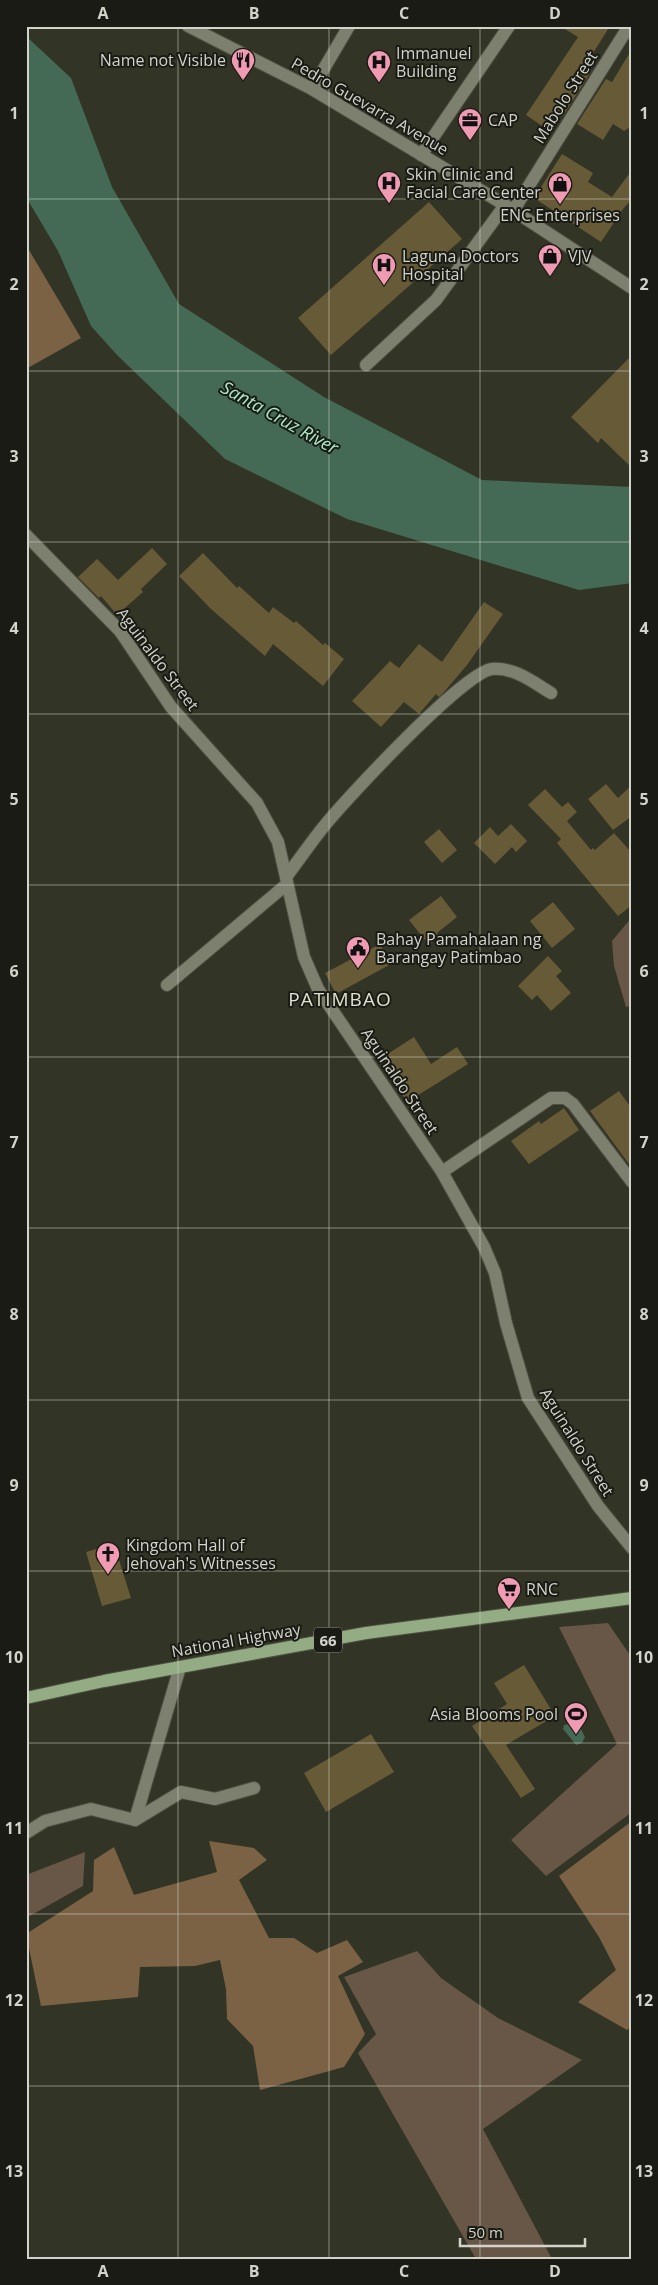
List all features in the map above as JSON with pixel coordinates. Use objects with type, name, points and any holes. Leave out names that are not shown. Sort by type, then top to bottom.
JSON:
[{"type":"main road","name":"National Highway","points":[[26,1698],[180,1667],[375,1632],[632,1598]]},
{"type":"street","name":"Pedro Guevarra Avenue","points":[[188,26],[312,89],[509,208],[632,288]]},
{"type":"street","points":[[312,89],[349,26]]},
{"type":"street","points":[[421,155],[509,26]]},
{"type":"street","name":"Mabolo Street","points":[[366,366],[436,300],[509,208],[629,26]]},
{"type":"street","name":"Aguinaldo Street","points":[[26,535],[120,631],[170,707],[256,803],[278,842],[304,957],[318,989],[442,1172],[484,1247],[495,1274],[506,1324],[528,1398],[598,1506],[632,1548]]},
{"type":"street","points":[[168,985],[286,880],[325,825],[392,753],[452,696],[471,681],[491,669],[518,673],[551,693]]},
{"type":"street","points":[[442,1172],[551,1098],[565,1098],[573,1104],[632,1182]]},
{"type":"street","points":[[135,1820],[180,1667]]},
{"type":"street","points":[[26,1833],[45,1821],[91,1809],[135,1820],[181,1792],[215,1799],[254,1788]]},
{"type":"shaded area","points":[[26,245],[81,338],[26,369]]},
{"type":"shaded area","points":[[632,917],[632,1006],[626,1007],[614,966],[612,941]]},
{"type":"shaded area","points":[[608,1623],[632,1658],[632,1812],[546,1876],[511,1840],[617,1744],[559,1627]]},
{"type":"shaded area","points":[[632,1821],[632,2025],[627,2030],[578,2002],[616,1970],[599,1937],[559,1876]]},
{"type":"shaded area","points":[[209,1841],[254,1848],[267,1860],[239,1880],[269,1938],[294,1938],[317,1953],[347,1940],[363,1962],[338,1976],[365,2034],[344,2067],[260,2090],[253,2046],[227,2019],[226,1989],[220,1960],[195,1966],[140,1967],[138,1997],[41,2006],[26,1934],[93,1891],[94,1860],[114,1847],[134,1895],[217,1872]]},
{"type":"shaded area","points":[[85,1852],[83,1886],[26,1918],[26,1875]]},
{"type":"shaded area","points":[[417,1951],[441,1978],[498,2018],[582,2060],[483,2129],[552,2259],[476,2259],[358,2053],[376,2034],[344,1977]]},
{"type":"water","name":"Santa Cruz River","points":[[26,36],[71,78],[112,187],[179,304],[324,397],[482,480],[632,487],[632,583],[579,590],[347,519],[225,459],[117,355],[91,326],[58,251],[26,197]]},
{"type":"water","name":"Asia Blooms Pool","points":[[575,1723],[580,1727],[585,1737],[582,1743],[576,1745],[563,1729],[564,1725]]},
{"type":"building","points":[[560,26],[610,26],[585,66],[592,70],[563,116],[556,112],[545,128],[526,115],[578,37]]},
{"type":"building","points":[[632,49],[632,126],[624,131],[613,124],[603,140],[577,124],[606,79],[612,82]]},
{"type":"building","points":[[562,154],[593,173],[588,182],[612,197],[632,170],[632,199],[601,242],[534,198]]},
{"type":"building","points":[[429,202],[462,239],[331,355],[298,318]]},
{"type":"building","points":[[632,355],[632,468],[601,438],[598,443],[571,417]]},
{"type":"building","points":[[152,548],[167,564],[141,589],[143,592],[117,615],[101,596],[99,598],[78,577],[97,559],[118,580]]},
{"type":"building","points":[[203,553],[237,588],[239,586],[269,613],[273,607],[294,623],[296,621],[323,645],[325,643],[344,659],[323,686],[273,644],[265,656],[211,609],[179,576]]},
{"type":"building","points":[[484,602],[503,614],[467,665],[444,692],[439,697],[436,694],[419,714],[404,702],[381,727],[352,701],[390,661],[399,668],[419,644],[442,662]]},
{"type":"building","points":[[606,784],[618,798],[632,785],[632,816],[613,830],[588,799]]},
{"type":"building","points":[[545,789],[562,807],[568,802],[577,812],[567,821],[591,850],[593,848],[595,850],[614,833],[632,853],[632,905],[618,916],[557,843],[561,839],[528,805]]},
{"type":"building","points":[[511,824],[527,841],[516,852],[512,847],[495,864],[474,843],[490,827],[498,836]]},
{"type":"building","points":[[439,829],[457,850],[442,863],[424,842]]},
{"type":"building","points":[[441,896],[457,917],[437,933],[440,936],[429,945],[409,920]]},
{"type":"building","points":[[553,902],[575,929],[552,948],[530,921]]},
{"type":"building","name":"Bahay Pamahalaan ng Barangay Patimbao","points":[[380,944],[391,964],[336,994],[325,973]]},
{"type":"building","points":[[548,956],[562,971],[556,976],[571,993],[551,1011],[537,995],[532,1000],[518,986]]},
{"type":"building","points":[[414,1037],[431,1064],[457,1047],[468,1064],[407,1102],[396,1085],[400,1083],[383,1057]]},
{"type":"building","points":[[619,1091],[632,1109],[632,1168],[590,1111]]},
{"type":"building","points":[[564,1108],[579,1130],[529,1164],[511,1141],[539,1121],[541,1124]]},
{"type":"building","name":"Kingdom Hall of Jehovah's Witnesses","points":[[114,1544],[131,1598],[102,1606],[86,1552]]},
{"type":"building","points":[[524,1665],[555,1716],[506,1745],[535,1789],[521,1798],[472,1726],[507,1704],[494,1683]]},
{"type":"building","points":[[371,1734],[394,1772],[326,1812],[304,1773]]},
{"type":"place","name":"Name not Visible","points":[[243,81]]},
{"type":"place","name":"Immanuel Building","points":[[379,83]]},
{"type":"place","name":"CAP","points":[[470,141]]},
{"type":"place","name":"Skin Clinic and Facial Care Center","points":[[389,204]]},
{"type":"place","name":"ENC Enterprises","points":[[560,205]]},
{"type":"place","name":"VJV","points":[[550,277]]},
{"type":"place","name":"Laguna Doctors Hospital","points":[[384,286]]},
{"type":"place","name":"Bahay Pamahalaan ng Barangay Patimbao","points":[[358,969]]},
{"type":"place","name":"Kingdom Hall of Jehovah's Witnesses","points":[[108,1575]]},
{"type":"place","name":"RNC","points":[[509,1610]]},
{"type":"place","name":"Asia Blooms Pool","points":[[576,1735]]},
{"type":"district","name":"PATIMBAO","points":[[340,999]]}]
